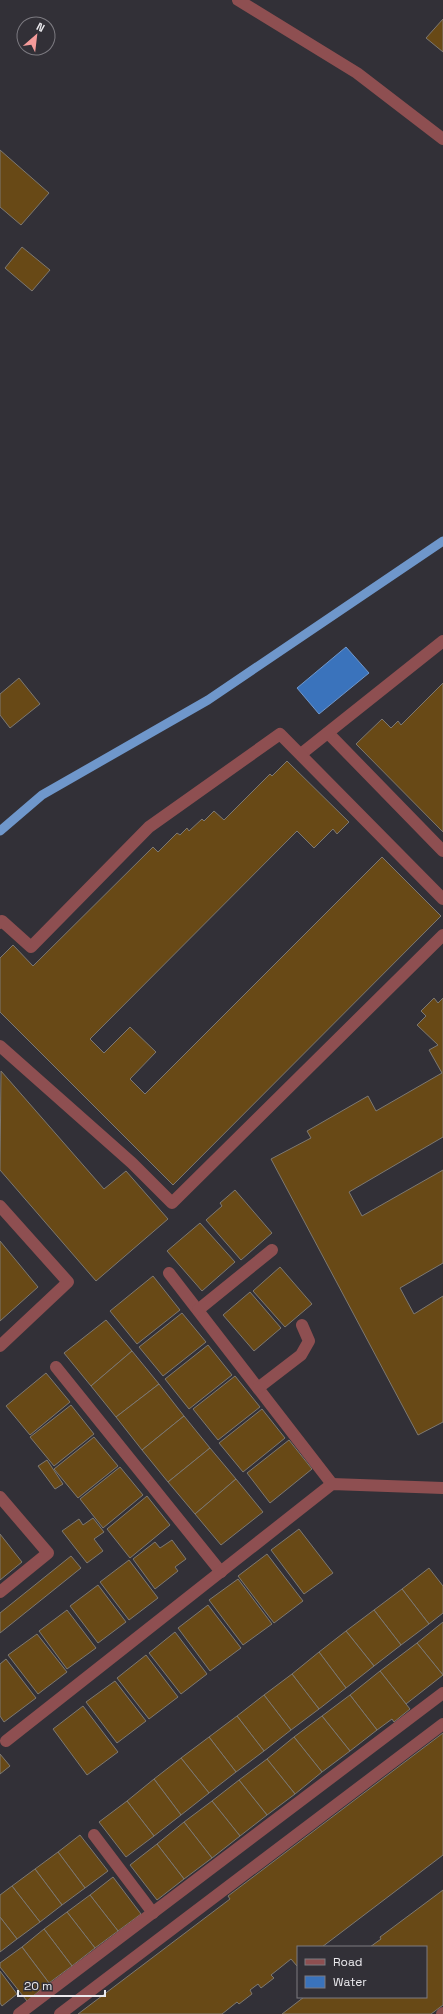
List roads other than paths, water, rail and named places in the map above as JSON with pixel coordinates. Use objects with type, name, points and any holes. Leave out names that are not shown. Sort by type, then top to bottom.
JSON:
[{"type":"street","points":[[238,0],[357,73],[443,139]]},
{"type":"street","points":[[301,754],[443,641]]},
{"type":"street","points":[[328,733],[443,851]]},
{"type":"street","points":[[0,924],[2,921],[32,947],[149,827],[280,734],[443,899]]},
{"type":"street","points":[[0,1046],[132,1163],[172,1203],[443,935]]},
{"type":"street","points":[[0,1206],[68,1282],[0,1346]]},
{"type":"street","points":[[198,1310],[272,1250]]},
{"type":"street","points":[[169,1273],[332,1484]]},
{"type":"street","points":[[258,1388],[301,1355],[309,1341],[302,1325]]},
{"type":"street","points":[[56,1367],[221,1572]]},
{"type":"street","points":[[6,1741],[332,1484],[443,1488]]},
{"type":"street","points":[[0,1497],[48,1553],[0,1592]]},
{"type":"street","points":[[19,2014],[443,1692]]},
{"type":"street","points":[[60,2014],[443,1724]]},
{"type":"street","points":[[94,1835],[153,1913]]},
{"type":"water","points":[[346,647],[369,673],[319,714],[297,688]]},
{"type":"waterway","points":[[0,831],[42,795],[208,700],[443,541]]}]
